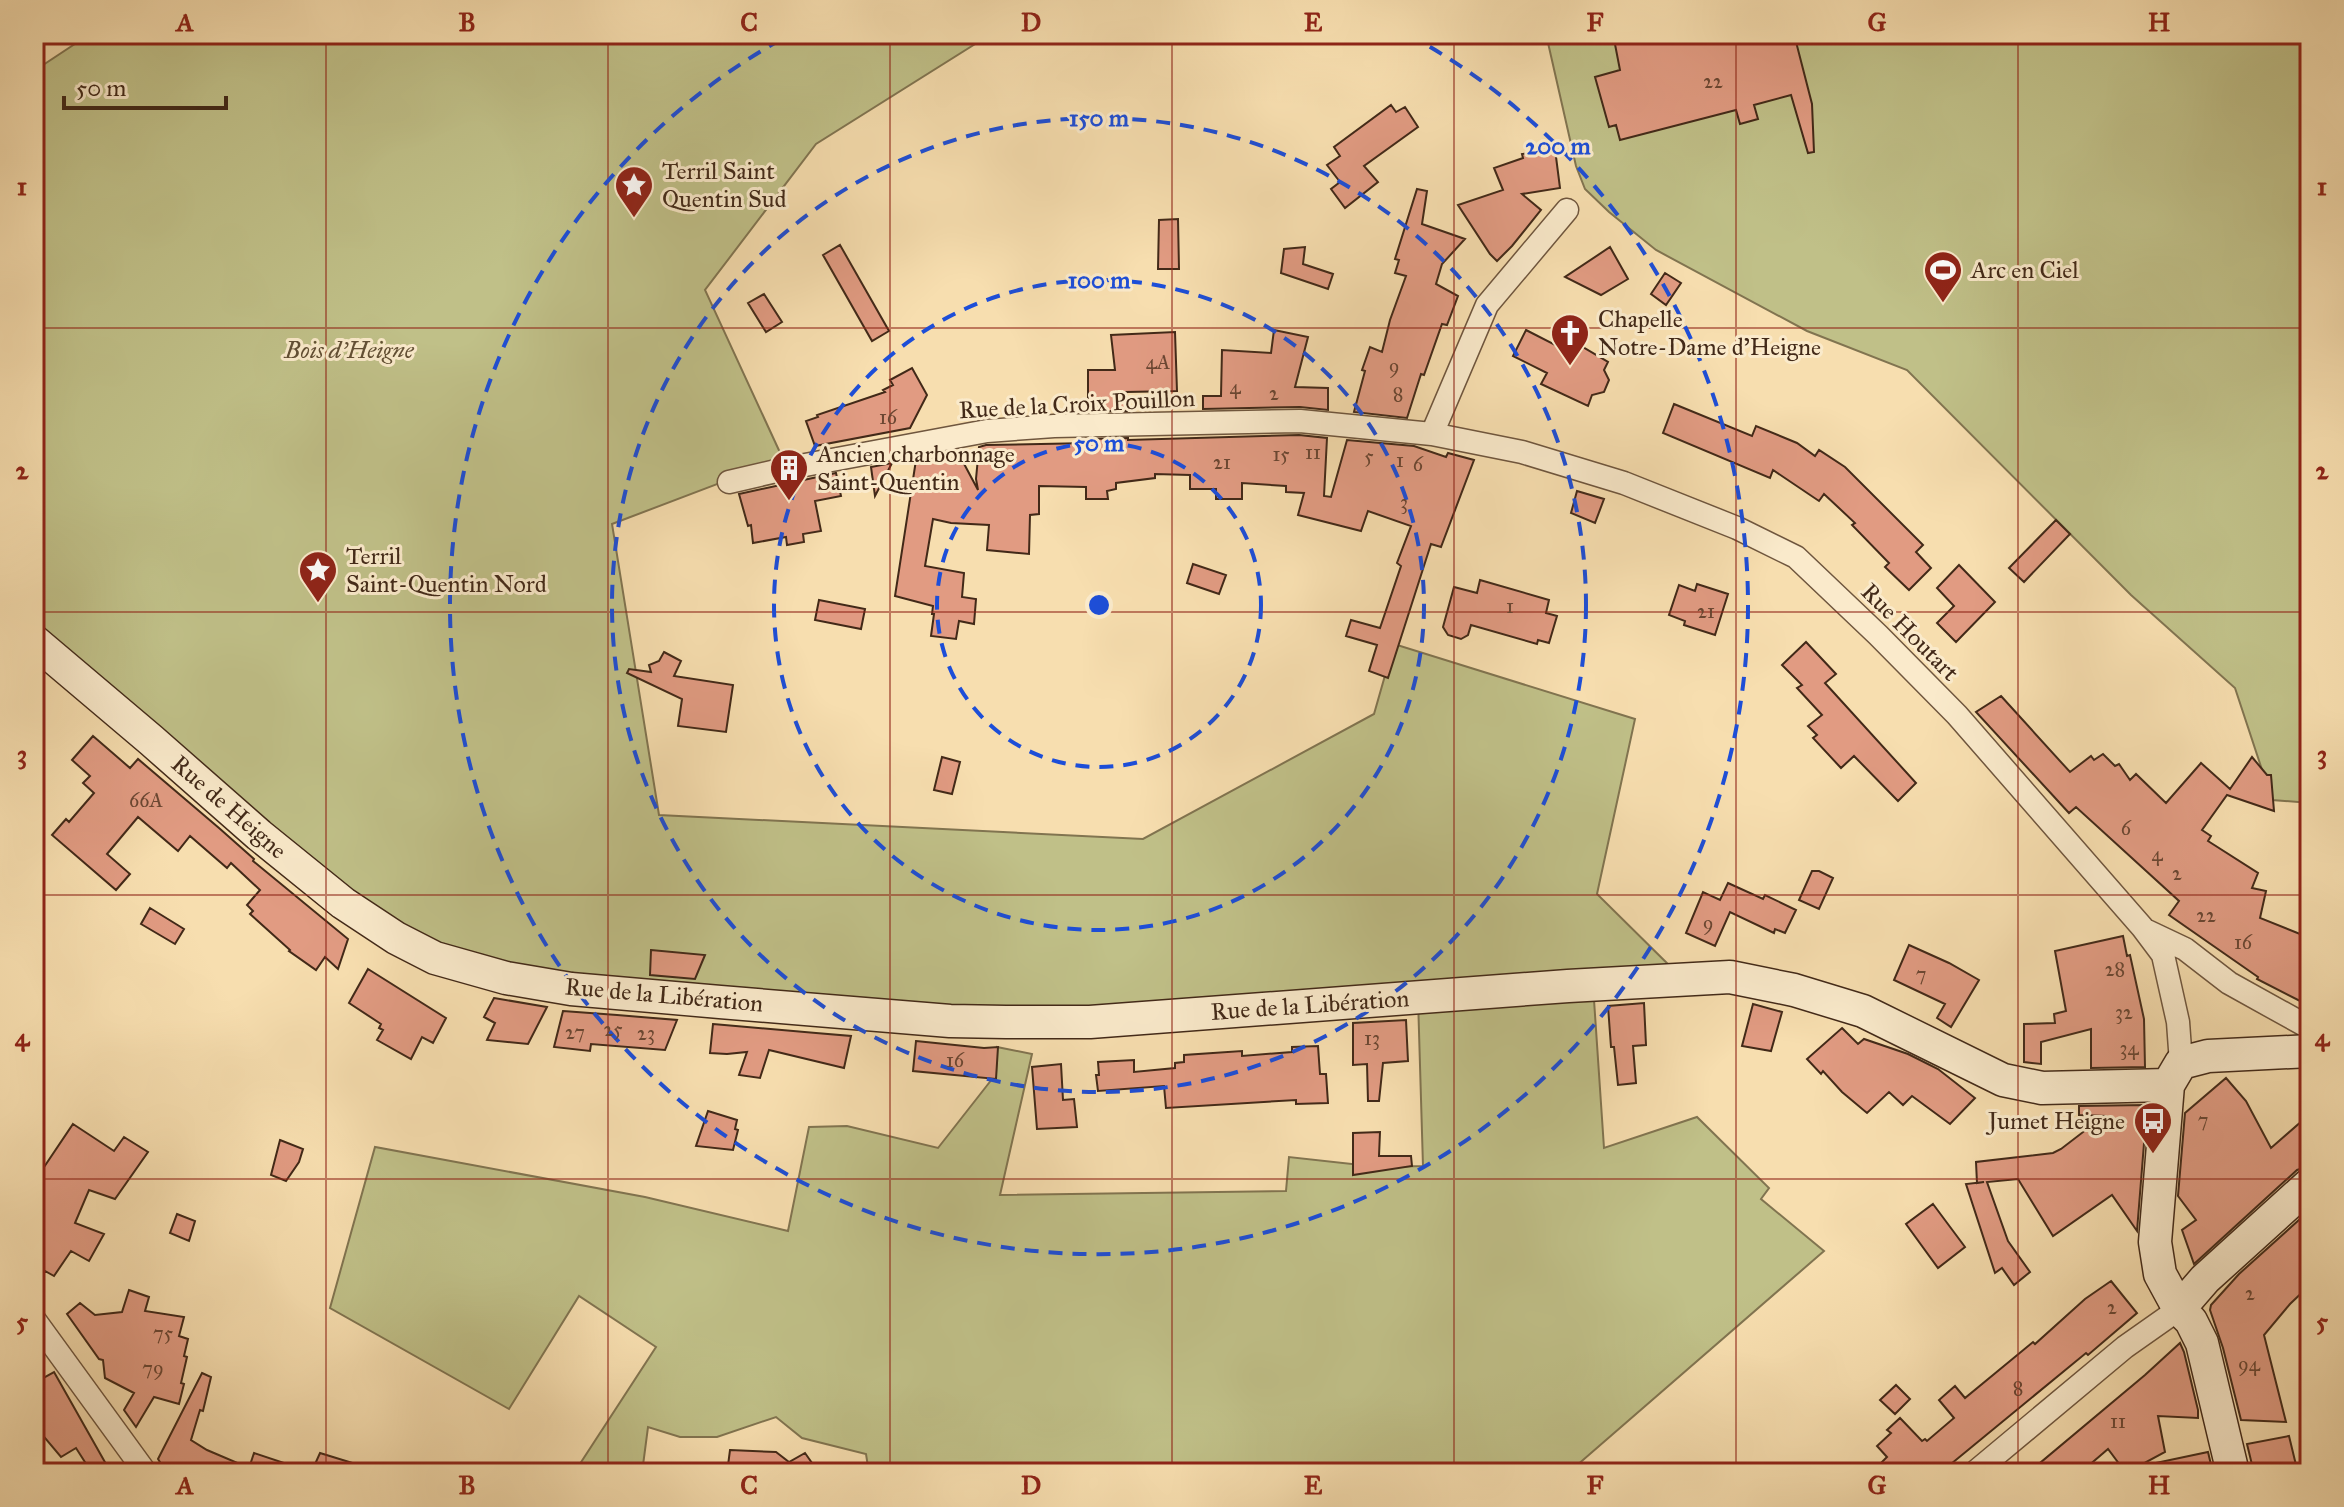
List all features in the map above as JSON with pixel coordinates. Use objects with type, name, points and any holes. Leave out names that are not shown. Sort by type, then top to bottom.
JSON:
[{"type":"street","points":[[1432,434],[1487,305],[1567,210]]},
{"type":"street","name":"Rue de la Croix Pouillon","points":[[729,482],[820,462],[1000,430],[1054,426],[1300,421],[1432,434]]},
{"type":"street","name":"Rue Houtart","points":[[1432,434],[1522,452],[1624,483],[1737,528],[1796,557],[1957,715],[2163,955],[2178,1022],[2174,1074]]},
{"type":"street","name":"Rue de Heigne","points":[[34,641],[259,835],[343,903],[396,938],[435,958]]},
{"type":"street","points":[[2142,927],[2185,949],[2229,983],[2310,1028]]},
{"type":"street","name":"Rue de la Libération","points":[[435,958],[506,978],[571,989],[950,1021],[1006,1022],[1090,1022],[1538,988],[1730,977],[1794,990],[1863,1011],[2003,1080],[2042,1088],[2174,1074],[2208,1056],[2310,1051]]},
{"type":"street","points":[[2174,1074],[2155,1242],[2160,1274],[2202,1343],[2233,1473]]},
{"type":"street","points":[[1974,1473],[2125,1347],[2179,1309],[2205,1279],[2310,1184]]},
{"type":"street","points":[[2155,1242],[2165,1266],[2187,1277],[2205,1279]]},
{"type":"street","points":[[34,1319],[146,1473]]},
{"type":"green space","name":"Bois d'Heigne","points":[[90,34],[991,34],[816,144],[705,290],[783,459],[612,524],[659,815],[1143,839],[1374,714],[1394,644],[1635,719],[1597,894],[1684,980],[1593,985],[1604,1148],[1697,1117],[1769,1188],[1761,1199],[1824,1251],[1568,1473],[869,1473],[866,1454],[802,1438],[776,1417],[717,1437],[680,1437],[648,1427],[642,1473],[574,1473],[656,1347],[579,1296],[509,1409],[330,1308],[375,1147],[645,1197],[788,1231],[809,1127],[847,1126],[938,1148],[996,1074],[997,1047],[1032,1054],[1000,1195],[1286,1191],[1289,1157],[1379,1167],[1423,1166],[1418,998],[1006,1022],[435,958],[34,642],[34,71]]},
{"type":"green space","name":"Arc en Ciel","points":[[1546,34],[2310,34],[2310,803],[2272,800],[2235,688],[2131,595],[1907,370],[1807,331],[1656,250],[1585,189],[1576,166]]},
{"type":"building","points":[[1613,34],[1666,34],[1668,41],[1692,34],[1794,34],[1812,104],[1814,152],[1808,153],[1791,95],[1754,105],[1758,119],[1740,124],[1736,110],[1620,140],[1616,125],[1609,127],[1595,77],[1620,70]]},
{"type":"building","points":[[1391,105],[1396,112],[1405,107],[1418,127],[1364,166],[1378,182],[1345,208],[1331,189],[1340,182],[1327,165],[1340,156],[1334,147]]},
{"type":"building","points":[[1555,149],[1560,188],[1522,194],[1541,210],[1497,261],[1458,205],[1503,190],[1494,168],[1523,158],[1522,154]]},
{"type":"building","points":[[1417,189],[1427,191],[1422,224],[1465,239],[1442,264],[1436,284],[1458,296],[1447,325],[1442,324],[1424,375],[1421,374],[1407,418],[1354,412],[1370,347],[1382,352],[1406,276],[1395,273],[1399,260],[1395,259]]},
{"type":"building","points":[[1178,219],[1179,269],[1158,269],[1159,220]]},
{"type":"building","points":[[840,245],[889,331],[872,341],[823,255]]},
{"type":"building","points":[[1305,247],[1303,264],[1333,274],[1328,289],[1281,273],[1284,249]]},
{"type":"building","points":[[1610,247],[1628,279],[1601,295],[1565,277]]},
{"type":"building","points":[[1665,273],[1681,283],[1666,305],[1651,294]]},
{"type":"building","points":[[764,294],[782,322],[766,332],[748,303]]},
{"type":"building","points":[[1274,330],[1308,337],[1295,387],[1328,388],[1328,410],[1300,407],[1203,409],[1203,396],[1221,396],[1222,350],[1271,353]]},
{"type":"building","name":"Chapelle Notre-Dame d'Heigne","points":[[1526,330],[1559,347],[1564,336],[1608,362],[1604,370],[1609,380],[1604,392],[1592,395],[1588,406],[1541,384],[1547,373],[1513,356]]},
{"type":"building","points":[[1175,332],[1177,391],[1126,392],[1127,411],[1088,411],[1088,370],[1115,370],[1111,335]]},
{"type":"building","points":[[912,368],[927,395],[910,428],[815,446],[806,421],[885,392],[883,390],[893,385],[890,380]]},
{"type":"building","points":[[1674,404],[1752,436],[1756,426],[1797,443],[1815,456],[1819,450],[1845,467],[1923,545],[1916,552],[1931,568],[1909,590],[1885,567],[1889,563],[1852,525],[1855,523],[1824,494],[1819,501],[1773,470],[1770,478],[1663,433]]},
{"type":"building","points":[[1299,435],[1327,438],[1324,496],[1331,497],[1347,440],[1414,446],[1446,457],[1448,453],[1474,460],[1441,547],[1431,544],[1388,678],[1369,671],[1377,645],[1346,636],[1351,620],[1380,628],[1401,566],[1397,563],[1411,526],[1368,511],[1361,531],[1298,515],[1304,493],[1286,492],[1286,486],[1242,483],[1242,499],[1216,499],[1216,489],[1190,489],[1190,475],[1155,474],[1155,478],[1116,483],[1116,489],[1107,491],[1108,499],[1086,499],[1086,487],[1039,486],[1039,514],[1030,515],[1029,554],[987,550],[989,525],[933,519],[925,566],[964,573],[962,597],[976,599],[974,624],[959,621],[956,639],[931,636],[933,606],[895,596],[916,460],[962,460],[978,490],[979,447],[986,445],[1090,443],[1090,439]]},
{"type":"building","points":[[892,463],[875,496],[871,467]]},
{"type":"building","points":[[836,473],[841,496],[815,501],[821,531],[803,534],[804,542],[787,545],[786,537],[753,543],[751,525],[748,526],[739,494]]},
{"type":"building","points":[[1577,491],[1604,499],[1595,523],[1571,513]]},
{"type":"building","points":[[2056,520],[2070,534],[2024,582],[2009,568]]},
{"type":"building","points":[[1193,564],[1226,575],[1219,594],[1187,583]]},
{"type":"building","points":[[1959,565],[1995,602],[1956,642],[1937,623],[1954,606],[1937,588]]},
{"type":"building","points":[[1480,580],[1549,600],[1546,613],[1557,616],[1549,643],[1538,640],[1537,644],[1471,625],[1468,635],[1461,639],[1448,635],[1443,627],[1454,587],[1477,593]]},
{"type":"building","points":[[1697,584],[1728,594],[1715,635],[1684,625],[1685,621],[1669,615],[1679,585],[1695,591]]},
{"type":"building","points":[[819,600],[865,609],[861,629],[815,620]]},
{"type":"building","points":[[1806,642],[1836,674],[1825,683],[1916,783],[1898,801],[1854,756],[1841,768],[1813,738],[1817,735],[1808,726],[1822,715],[1797,688],[1802,685],[1782,665]]},
{"type":"building","points":[[664,652],[681,661],[674,676],[733,685],[726,732],[678,726],[682,699],[627,673],[629,669],[651,672],[649,665],[659,661]]},
{"type":"building","points":[[2001,696],[2070,772],[2091,756],[2094,760],[2103,754],[2115,766],[2119,764],[2130,780],[2136,774],[2166,803],[2201,763],[2230,789],[2252,757],[2267,775],[2271,775],[2274,811],[2227,795],[2202,830],[2211,836],[2208,841],[2258,873],[2252,888],[2266,891],[2260,918],[2310,938],[2310,1006],[2257,979],[2169,915],[2179,901],[2076,807],[2069,813],[1976,712]]},
{"type":"building","points":[[93,736],[130,768],[138,759],[253,861],[348,939],[338,969],[325,957],[316,970],[289,951],[250,914],[253,911],[247,905],[260,890],[231,863],[227,868],[190,836],[178,851],[138,817],[107,854],[130,874],[116,890],[52,835],[66,819],[69,822],[94,793],[83,783],[90,776],[72,760]]},
{"type":"building","points":[[942,757],[960,762],[952,794],[934,790]]},
{"type":"building","points":[[1812,871],[1833,878],[1819,909],[1799,900]]},
{"type":"building","points":[[1728,883],[1763,899],[1765,895],[1796,910],[1785,933],[1775,929],[1774,933],[1730,912],[1715,946],[1686,933],[1703,892],[1720,900]]},
{"type":"building","points":[[150,908],[184,929],[175,944],[141,924]]},
{"type":"building","points":[[2123,936],[2144,1019],[2145,1067],[2091,1068],[2091,1029],[2041,1042],[2041,1064],[2024,1062],[2024,1024],[2055,1023],[2054,1014],[2066,1011],[2055,951]]},
{"type":"building","points":[[1909,945],[1979,980],[1951,1027],[1937,1018],[1945,1004],[1894,980]]},
{"type":"building","points":[[651,950],[705,955],[695,979],[650,975]]},
{"type":"building","points":[[368,969],[446,1018],[433,1043],[422,1037],[411,1059],[377,1040],[383,1030],[379,1028],[381,1024],[349,1003]]},
{"type":"building","points":[[494,998],[547,1007],[528,1044],[487,1040],[495,1023],[484,1017]]},
{"type":"building","points":[[1644,1003],[1646,1045],[1633,1046],[1636,1083],[1618,1085],[1608,1006]]},
{"type":"building","points":[[1753,1004],[1782,1012],[1771,1051],[1742,1046]]},
{"type":"building","points":[[563,1011],[677,1020],[665,1050],[591,1044],[590,1051],[554,1047]]},
{"type":"building","points":[[1406,1020],[1408,1061],[1383,1063],[1379,1101],[1368,1101],[1367,1064],[1353,1065],[1353,1023]]},
{"type":"building","points":[[713,1024],[851,1036],[844,1068],[769,1050],[760,1078],[739,1075],[747,1052],[710,1053]]},
{"type":"building","points":[[1842,1028],[1858,1044],[1864,1039],[1908,1054],[1938,1069],[1975,1098],[1950,1124],[1912,1096],[1903,1105],[1889,1092],[1867,1113],[1807,1059]]},
{"type":"building","points":[[916,1041],[998,1047],[996,1079],[913,1071]]},
{"type":"building","points":[[1318,1046],[1320,1074],[1326,1074],[1328,1103],[1296,1104],[1296,1100],[1166,1108],[1164,1086],[1098,1091],[1098,1062],[1134,1060],[1134,1072],[1175,1068],[1175,1063],[1184,1062],[1184,1055],[1242,1051],[1242,1056],[1292,1052],[1292,1047]]},
{"type":"building","points":[[1061,1064],[1063,1100],[1074,1099],[1077,1127],[1037,1129],[1032,1067]]},
{"type":"building","points":[[2226,1078],[2246,1101],[2271,1148],[2310,1114],[2310,1166],[2297,1170],[2194,1264],[2182,1230],[2196,1220],[2178,1196],[2185,1113]]},
{"type":"building","points":[[2145,1105],[2137,1231],[2112,1195],[2053,1236],[2018,1179],[1987,1182],[2008,1241],[2030,1272],[2014,1285],[2002,1268],[1995,1273],[1966,1184],[1977,1183],[1976,1162],[2053,1153],[2104,1116],[2079,1115],[2079,1106]]},
{"type":"building","points":[[708,1111],[737,1120],[733,1150],[696,1146]]},
{"type":"building","points":[[73,1124],[114,1151],[124,1137],[148,1152],[115,1199],[89,1190],[75,1223],[104,1234],[89,1261],[71,1251],[54,1276],[45,1271],[34,1287],[34,1182]]},
{"type":"building","points":[[1380,1132],[1379,1156],[1411,1156],[1412,1166],[1353,1175],[1353,1133]]},
{"type":"building","points":[[280,1140],[303,1149],[299,1162],[286,1181],[271,1175]]},
{"type":"building","points":[[1933,1204],[1965,1247],[1938,1268],[1906,1224]]},
{"type":"building","points":[[2310,1210],[2310,1285],[2264,1335],[2286,1422],[2241,1420],[2211,1305],[2239,1274]]},
{"type":"building","points":[[177,1214],[195,1221],[189,1241],[170,1233]]},
{"type":"building","points":[[2111,1281],[2137,1313],[2088,1355],[2086,1353],[1940,1473],[1871,1473],[1887,1457],[1877,1446],[1891,1433],[1887,1430],[1900,1418],[1922,1441],[1927,1441],[1954,1418],[1939,1400],[1955,1386],[1965,1398]]},
{"type":"building","points":[[129,1290],[149,1297],[145,1311],[184,1317],[179,1336],[188,1339],[179,1404],[154,1397],[136,1427],[124,1410],[134,1393],[105,1378],[103,1360],[99,1359],[67,1314],[80,1303],[95,1315],[122,1312]]},
{"type":"building","points":[[2180,1343],[2198,1418],[2158,1416],[2165,1452],[2126,1473],[2108,1449],[2080,1473],[2028,1473],[2145,1375]]},
{"type":"building","points":[[54,1372],[106,1464],[92,1473],[76,1448],[61,1457],[34,1425],[34,1383]]},
{"type":"building","points":[[202,1373],[211,1377],[203,1411],[200,1410],[191,1440],[249,1468],[254,1453],[305,1470],[305,1473],[167,1473],[158,1459]]},
{"type":"building","points":[[1896,1385],[1910,1399],[1895,1414],[1880,1400]]},
{"type":"building","points":[[2289,1436],[2296,1465],[2279,1473],[2254,1473],[2247,1444]]},
{"type":"building","points":[[730,1450],[776,1452],[789,1462],[805,1453],[819,1473],[727,1473]]},
{"type":"building","points":[[2208,1452],[2213,1473],[2146,1473],[2146,1465]]},
{"type":"building","points":[[320,1453],[372,1469],[372,1473],[311,1473]]},
{"type":"place","name":"Terril Saint Quentin Sud","points":[[634,219]]},
{"type":"place","name":"Arc en Ciel","points":[[1943,304]]},
{"type":"place","name":"Chapelle Notre-Dame d'Heigne","points":[[1570,367]]},
{"type":"place","name":"Ancien charbonnage Saint-Quentin","points":[[789,502]]},
{"type":"place","name":"Terril Saint-Quentin Nord","points":[[318,604]]},
{"type":"place","name":"Jumet Heigne","points":[[2153,1155]]}]
